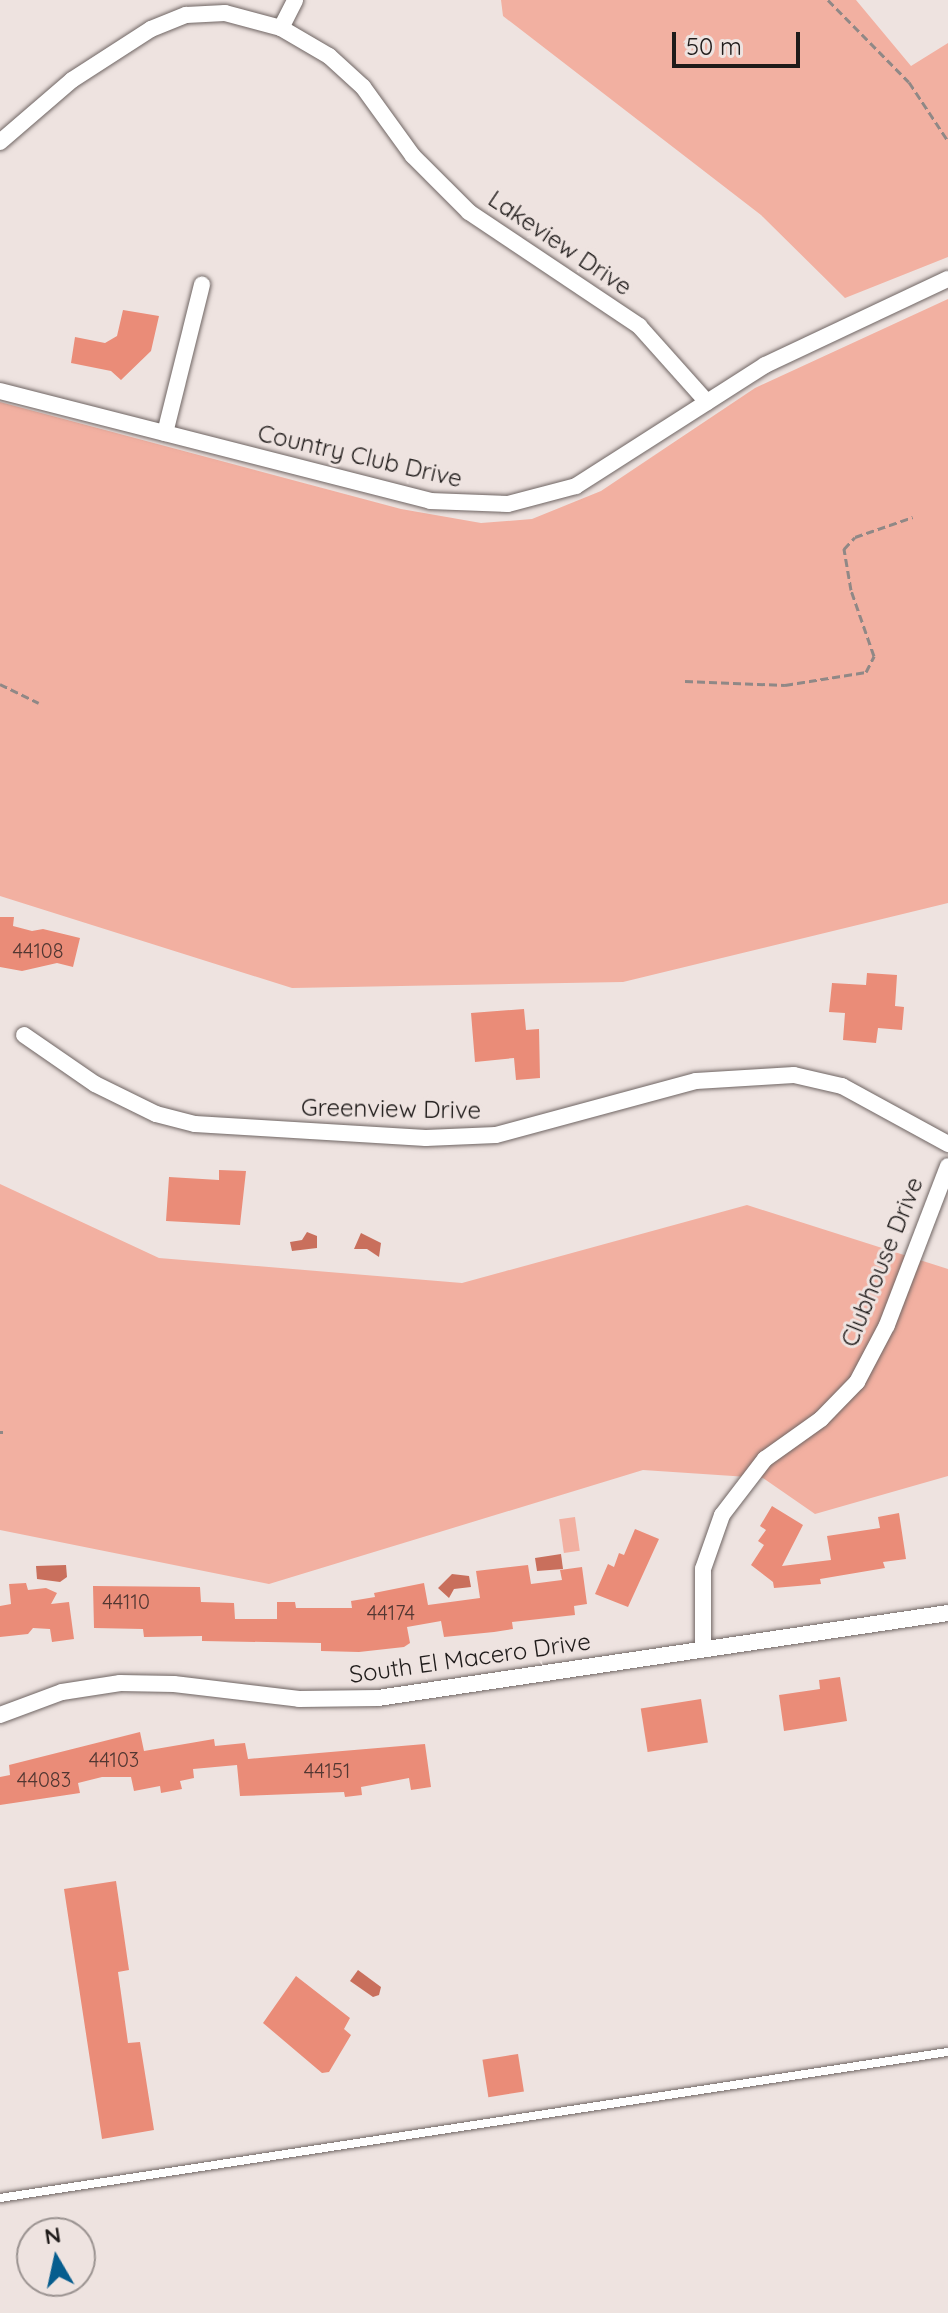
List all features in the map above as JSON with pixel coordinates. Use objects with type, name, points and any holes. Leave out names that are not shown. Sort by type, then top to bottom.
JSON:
[{"type":"street","points":[[281,28],[295,0]]},
{"type":"street","name":"Lakeview Drive","points":[[0,142],[83,72],[169,21],[225,13],[281,28],[329,56],[363,87],[413,156],[469,212],[639,326],[707,402]]},
{"type":"street","name":"Country Club Drive","points":[[0,391],[430,501],[462,506],[508,504],[576,486],[806,343],[948,279]]},
{"type":"street","points":[[165,433],[202,285]]},
{"type":"street","name":"Greenview Drive","points":[[24,1035],[95,1084],[156,1114],[195,1124],[426,1138],[496,1135],[696,1081],[794,1075],[842,1086],[948,1144]]},
{"type":"street","name":"Clubhouse Drive","points":[[703,1649],[703,1569],[722,1515],[765,1459],[821,1419],[857,1382],[887,1325],[948,1166]]},
{"type":"street","name":"South El Macero Drive","points":[[0,1715],[62,1692],[120,1683],[174,1684],[299,1699],[365,1699],[948,1613]]},
{"type":"lane","points":[[0,2198],[948,2052]]},
{"type":"path","points":[[828,0],[909,82],[948,141]]},
{"type":"path","points":[[685,681],[785,685],[866,672],[874,656],[851,590],[844,549],[855,537],[913,517]]},
{"type":"path","points":[[0,684],[39,703]]},
{"type":"shaded area","points":[[501,0],[856,0],[911,66],[948,43],[948,257],[845,298],[761,215],[503,16]]},
{"type":"shaded area","points":[[948,299],[948,903],[623,982],[292,988],[0,896],[0,402],[401,509],[481,523],[532,519],[601,491],[755,388]]},
{"type":"shaded area","points":[[0,1184],[159,1258],[462,1283],[747,1205],[948,1269],[948,1476],[815,1514],[763,1478],[643,1470],[269,1584],[0,1530]]},
{"type":"shaded area","points":[[307,1232],[317,1236],[317,1248],[292,1251],[290,1242],[302,1240]]},
{"type":"shaded area","points":[[361,1233],[381,1243],[379,1257],[367,1249],[354,1249]]},
{"type":"shaded area","points":[[575,1517],[580,1551],[564,1553],[559,1519]]},
{"type":"shaded area","points":[[561,1554],[563,1569],[537,1571],[535,1558]]},
{"type":"shaded area","points":[[66,1565],[67,1577],[60,1582],[37,1579],[36,1566]]},
{"type":"shaded area","points":[[452,1574],[469,1576],[471,1587],[454,1589],[449,1598],[438,1588]]},
{"type":"shaded area","points":[[358,1970],[381,1987],[379,1995],[373,1997],[350,1981]]},
{"type":"building","points":[[123,310],[159,316],[151,351],[121,380],[111,371],[71,363],[75,337],[105,343],[117,336]]},
{"type":"building","points":[[0,917],[14,917],[13,926],[32,931],[43,929],[80,938],[73,967],[57,963],[22,971],[0,967]]},
{"type":"building","points":[[867,973],[897,975],[895,1006],[904,1007],[902,1030],[878,1028],[876,1043],[843,1040],[845,1013],[829,1012],[832,983],[866,985]]},
{"type":"building","points":[[524,1009],[526,1030],[539,1029],[540,1078],[516,1080],[514,1058],[475,1062],[471,1013]]},
{"type":"building","points":[[219,1170],[246,1171],[240,1225],[166,1221],[169,1177],[219,1180]]},
{"type":"building","points":[[772,1506],[803,1525],[782,1566],[831,1560],[827,1536],[880,1528],[878,1517],[899,1513],[906,1559],[883,1562],[885,1568],[820,1579],[821,1584],[774,1588],[773,1582],[751,1565],[764,1545],[758,1541],[766,1530],[760,1526]]},
{"type":"building","points":[[635,1529],[659,1539],[628,1607],[595,1594],[608,1564],[614,1567],[619,1553],[624,1555]]},
{"type":"building","points":[[528,1565],[531,1584],[562,1580],[560,1570],[582,1567],[587,1604],[574,1606],[575,1615],[512,1622],[513,1629],[494,1632],[444,1637],[441,1621],[407,1627],[410,1643],[404,1647],[359,1652],[321,1651],[321,1643],[202,1641],[202,1636],[144,1637],[143,1629],[94,1628],[93,1586],[200,1587],[201,1602],[234,1603],[235,1619],[277,1619],[277,1602],[295,1602],[296,1608],[352,1608],[351,1601],[375,1597],[374,1593],[424,1583],[428,1605],[480,1598],[476,1571]]},
{"type":"building","points":[[26,1583],[28,1590],[46,1588],[57,1593],[51,1604],[69,1602],[74,1639],[52,1642],[50,1629],[33,1628],[28,1634],[0,1637],[0,1606],[11,1604],[9,1584]]},
{"type":"building","points":[[840,1677],[847,1721],[784,1731],[779,1695],[820,1689],[819,1680]]},
{"type":"building","points":[[701,1699],[708,1742],[648,1752],[641,1709]]},
{"type":"building","points":[[140,1732],[144,1751],[214,1739],[215,1746],[245,1743],[248,1759],[425,1744],[431,1787],[411,1790],[409,1778],[361,1787],[362,1795],[345,1797],[344,1792],[240,1796],[237,1765],[193,1769],[194,1778],[180,1781],[182,1789],[161,1793],[160,1786],[134,1791],[131,1777],[102,1777],[78,1783],[80,1793],[0,1805],[0,1777],[10,1775],[9,1765]]},
{"type":"building","points":[[116,1881],[129,1970],[118,1972],[128,2043],[140,2042],[154,2130],[102,2139],[64,1889]]},
{"type":"building","points":[[296,1976],[350,2018],[344,2029],[351,2035],[329,2072],[322,2073],[263,2023]]},
{"type":"building","points":[[518,2054],[524,2092],[488,2097],[482,2060]]}]
